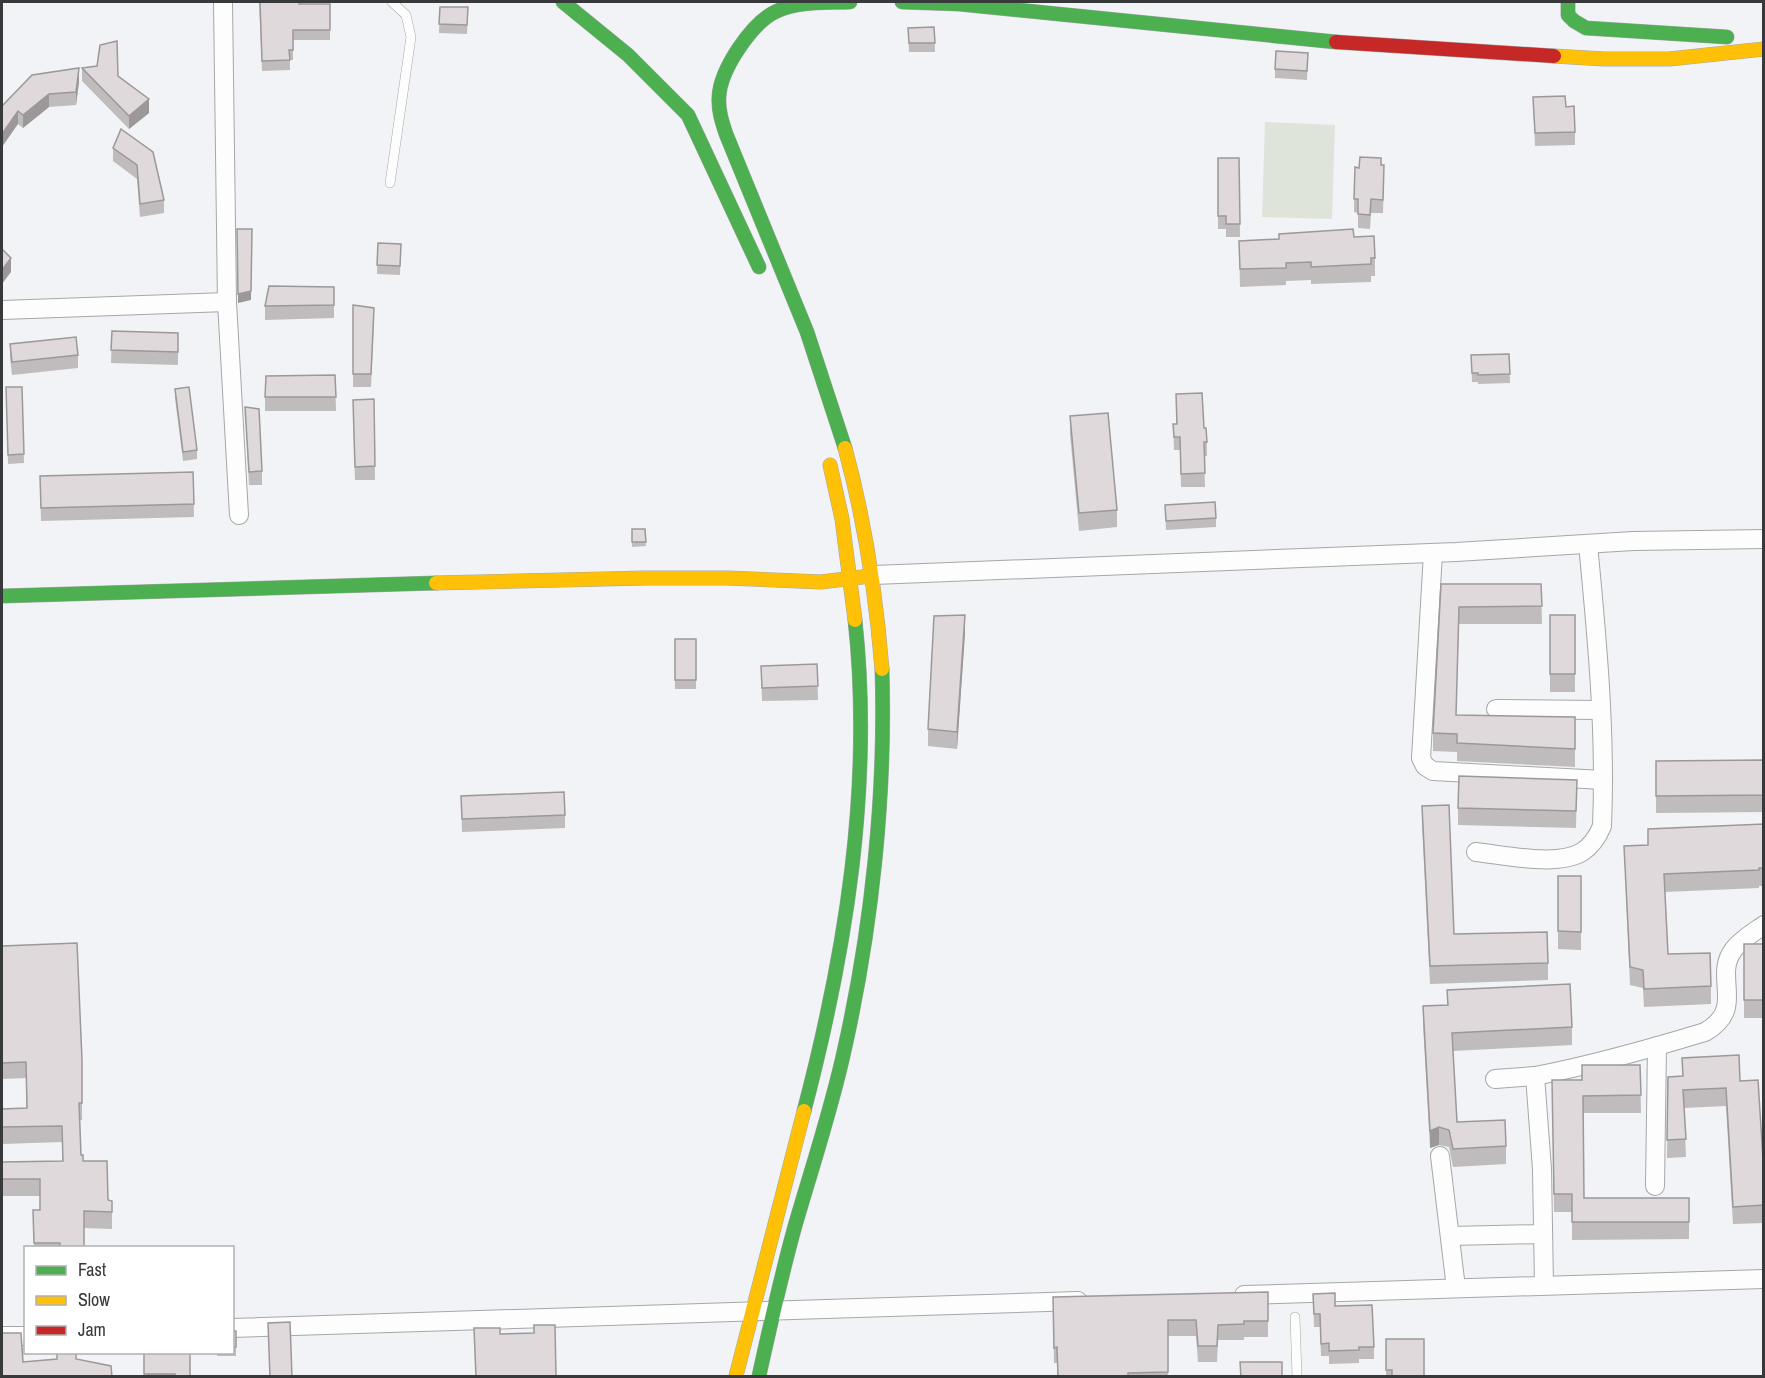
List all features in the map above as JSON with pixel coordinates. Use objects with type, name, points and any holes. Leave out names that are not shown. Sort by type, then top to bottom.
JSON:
[{"type":"main road","points":[[562,2],[628,56],[688,115],[766,282]]},
{"type":"main road","points":[[759,1377],[787,1255],[844,1050],[869,910],[878,836],[883,717],[882,645],[874,575],[837,417],[799,309],[763,230],[725,131],[719,96],[726,73],[737,51],[769,14],[799,4],[850,2]]},
{"type":"main road","points":[[902,2],[959,4],[1381,46],[1604,59],[1669,59],[1764,50]]},
{"type":"main road","points":[[1568,2],[1566,8],[1568,14],[1573,21],[1586,28],[1764,40]]},
{"type":"main road","points":[[736,1377],[819,1056],[848,904],[855,836],[860,722],[858,644],[837,494],[826,453]]},
{"type":"main road","points":[[2,596],[623,579],[727,578],[821,582],[874,575]]},
{"type":"street","points":[[223,2],[227,302],[239,515]]},
{"type":"street","points":[[2,310],[227,302]]},
{"type":"street","points":[[874,575],[1433,553],[1633,541],[1764,539]]},
{"type":"street","points":[[1476,852],[1525,858],[1564,859],[1583,852],[1597,837],[1602,826],[1601,710],[1595,609],[1588,544]]},
{"type":"street","points":[[1433,553],[1421,758],[1425,765],[1433,771],[1464,774],[1603,780]]},
{"type":"street","points":[[1496,709],[1601,710]]},
{"type":"street","points":[[1496,1080],[1575,1069],[1706,1032],[1717,1026],[1726,1011],[1726,967],[1730,956],[1734,949],[1764,925]]},
{"type":"street","points":[[1655,1186],[1657,1046]]},
{"type":"street","points":[[1535,1076],[1542,1169],[1544,1285]]},
{"type":"street","points":[[1440,1156],[1456,1288]]},
{"type":"street","points":[[1450,1236],[1542,1234]]},
{"type":"street","points":[[1224,1296],[1295,1306],[1456,1288],[1764,1279]]},
{"type":"street","points":[[234,1328],[1094,1300]]},
{"type":"street","points":[[2,1336],[24,1336]]},
{"type":"lane","points":[[390,183],[411,37],[406,15],[392,2]]},
{"type":"lane","points":[[1295,1306],[1297,1377]]},
{"type":"shaded area","points":[[1265,122],[1335,125],[1332,219],[1262,217]]},
{"type":"building","points":[[260,2],[330,4],[330,30],[293,30],[293,50],[289,50],[290,60],[262,61]]},
{"type":"building","points":[[440,7],[468,7],[467,25],[439,24]]},
{"type":"building","points":[[934,27],[935,43],[909,43],[908,28]]},
{"type":"building","points":[[117,41],[118,76],[149,99],[129,116],[82,68],[97,66],[100,45]]},
{"type":"building","points":[[1276,51],[1308,53],[1307,71],[1275,69]]},
{"type":"building","points":[[79,68],[76,92],[49,94],[23,115],[18,111],[2,134],[2,106],[32,75]]},
{"type":"building","points":[[1565,96],[1566,107],[1574,106],[1575,132],[1535,133],[1533,97]]},
{"type":"building","points":[[121,129],[153,152],[164,200],[140,204],[137,165],[113,148]]},
{"type":"building","points":[[1360,157],[1381,158],[1381,165],[1384,165],[1383,200],[1371,199],[1370,215],[1358,214],[1358,199],[1354,199],[1355,167],[1359,168]]},
{"type":"building","points":[[1218,158],[1239,158],[1240,224],[1226,224],[1226,216],[1218,216]]},
{"type":"building","points":[[237,229],[252,229],[251,291],[238,294]]},
{"type":"building","points":[[1353,229],[1354,237],[1374,236],[1375,258],[1371,258],[1371,264],[1311,267],[1311,262],[1286,263],[1286,268],[1240,269],[1239,241],[1279,239],[1279,234]]},
{"type":"building","points":[[378,243],[401,244],[400,266],[377,265]]},
{"type":"building","points":[[2,249],[11,258],[2,270]]},
{"type":"building","points":[[269,286],[334,287],[334,305],[265,306]]},
{"type":"building","points":[[353,305],[374,308],[371,374],[353,374]]},
{"type":"building","points":[[112,331],[178,333],[178,352],[111,350]]},
{"type":"building","points":[[76,337],[78,355],[12,362],[10,344]]},
{"type":"building","points":[[1509,354],[1510,374],[1478,375],[1478,373],[1472,373],[1471,355]]},
{"type":"building","points":[[335,375],[336,397],[265,397],[266,376]]},
{"type":"building","points":[[6,387],[22,387],[24,454],[8,455]]},
{"type":"building","points":[[189,387],[197,450],[183,452],[175,389]]},
{"type":"building","points":[[1202,393],[1207,442],[1204,442],[1205,473],[1181,474],[1180,437],[1174,437],[1173,424],[1177,424],[1176,394]]},
{"type":"building","points":[[374,399],[375,466],[355,467],[353,400]]},
{"type":"building","points":[[245,407],[259,409],[262,471],[249,472]]},
{"type":"building","points":[[1108,413],[1117,510],[1079,513],[1070,416]]},
{"type":"building","points":[[193,472],[194,504],[41,508],[40,476]]},
{"type":"building","points":[[1215,502],[1216,518],[1166,521],[1165,505]]},
{"type":"building","points":[[632,529],[645,529],[646,542],[632,542]]},
{"type":"building","points":[[1441,584],[1541,584],[1542,606],[1459,607],[1456,715],[1575,717],[1575,749],[1457,743],[1457,734],[1433,733]]},
{"type":"building","points":[[965,615],[957,732],[928,729],[934,616]]},
{"type":"building","points":[[1550,615],[1575,615],[1575,674],[1550,674]]},
{"type":"building","points":[[675,639],[696,639],[696,680],[675,680]]},
{"type":"building","points":[[817,664],[818,686],[762,688],[761,666]]},
{"type":"building","points":[[1764,760],[1764,795],[1656,796],[1656,761]]},
{"type":"building","points":[[1459,776],[1577,780],[1576,811],[1458,808]]},
{"type":"building","points":[[564,792],[565,815],[462,819],[461,796]]},
{"type":"building","points":[[1449,805],[1454,934],[1547,932],[1548,963],[1430,966],[1422,806]]},
{"type":"building","points":[[1764,824],[1764,868],[1664,874],[1668,954],[1710,953],[1711,986],[1644,989],[1643,970],[1630,967],[1624,846],[1648,845],[1648,829]]},
{"type":"building","points":[[1558,876],[1581,876],[1581,932],[1558,931]]},
{"type":"building","points":[[77,943],[82,1060],[82,1103],[79,1103],[81,1155],[83,1155],[83,1161],[107,1161],[108,1200],[112,1201],[112,1212],[84,1211],[84,1246],[34,1243],[33,1210],[40,1210],[40,1179],[2,1179],[2,1162],[63,1161],[62,1126],[2,1127],[2,1109],[27,1108],[26,1062],[2,1063],[2,946]]},
{"type":"building","points":[[1744,944],[1764,944],[1764,1024],[1763,1000],[1744,1000]]},
{"type":"building","points":[[1570,984],[1572,1027],[1452,1033],[1457,1122],[1505,1120],[1506,1146],[1453,1149],[1449,1130],[1439,1127],[1430,1131],[1423,1006],[1448,1005],[1447,990]]},
{"type":"building","points":[[1739,1055],[1740,1081],[1758,1080],[1764,1205],[1733,1207],[1726,1088],[1683,1090],[1686,1139],[1667,1140],[1668,1077],[1683,1076],[1682,1058]]},
{"type":"building","points":[[1582,1065],[1640,1065],[1641,1095],[1583,1096],[1584,1198],[1689,1198],[1689,1222],[1572,1222],[1572,1194],[1554,1194],[1552,1080],[1582,1080]]},
{"type":"building","points":[[1268,1292],[1268,1321],[1244,1321],[1244,1324],[1218,1325],[1217,1346],[1198,1346],[1196,1320],[1168,1320],[1168,1372],[1128,1373],[1128,1377],[1055,1377],[1058,1376],[1057,1347],[1054,1348],[1053,1297]]},
{"type":"building","points":[[1335,1293],[1335,1306],[1372,1305],[1374,1347],[1329,1351],[1329,1343],[1321,1344],[1320,1314],[1314,1314],[1313,1294]]},
{"type":"building","points":[[290,1322],[292,1377],[270,1377],[268,1323]]},
{"type":"building","points":[[534,1325],[555,1325],[556,1377],[476,1377],[474,1328],[500,1328],[500,1334],[534,1333]]},
{"type":"building","points":[[234,1331],[236,1331],[236,1347],[234,1347]]},
{"type":"building","points":[[2,1333],[21,1333],[23,1362],[57,1359],[57,1354],[76,1354],[76,1359],[111,1366],[112,1377],[2,1377]]},
{"type":"building","points":[[1386,1339],[1424,1339],[1424,1377],[1392,1377],[1392,1370],[1386,1370]]},
{"type":"building","points":[[144,1354],[190,1354],[190,1377],[175,1377],[175,1374],[144,1374]]},
{"type":"building","points":[[1240,1362],[1282,1362],[1282,1377],[1241,1377]]},
{"type":"traffic: fast","points":[[563,2],[628,55],[688,115],[759,267]]},
{"type":"traffic: fast","points":[[845,448],[807,332],[726,134],[719,102],[721,86],[731,61],[748,36],[767,17],[794,6],[850,2]]},
{"type":"traffic: fast","points":[[902,2],[959,4],[1336,42]]},
{"type":"traffic: fast","points":[[1568,2],[1568,15],[1586,28],[1727,37]]},
{"type":"traffic: fast","points":[[2,596],[436,583]]},
{"type":"traffic: fast","points":[[804,1111],[832,990],[852,867],[861,744],[860,682],[855,620]]},
{"type":"traffic: fast","points":[[759,1376],[790,1245],[840,1070],[855,1001],[870,907],[879,811],[883,716],[882,669]]},
{"type":"traffic: slow","points":[[1554,56],[1669,59],[1764,49]]},
{"type":"traffic: slow","points":[[845,448],[869,558],[882,669]]},
{"type":"traffic: slow","points":[[830,465],[842,519],[855,620]]},
{"type":"traffic: slow","points":[[436,583],[646,578],[727,578],[821,582],[870,576]]},
{"type":"traffic: slow","points":[[736,1376],[804,1111]]},
{"type":"traffic: jam","points":[[1336,42],[1554,56]]}]
